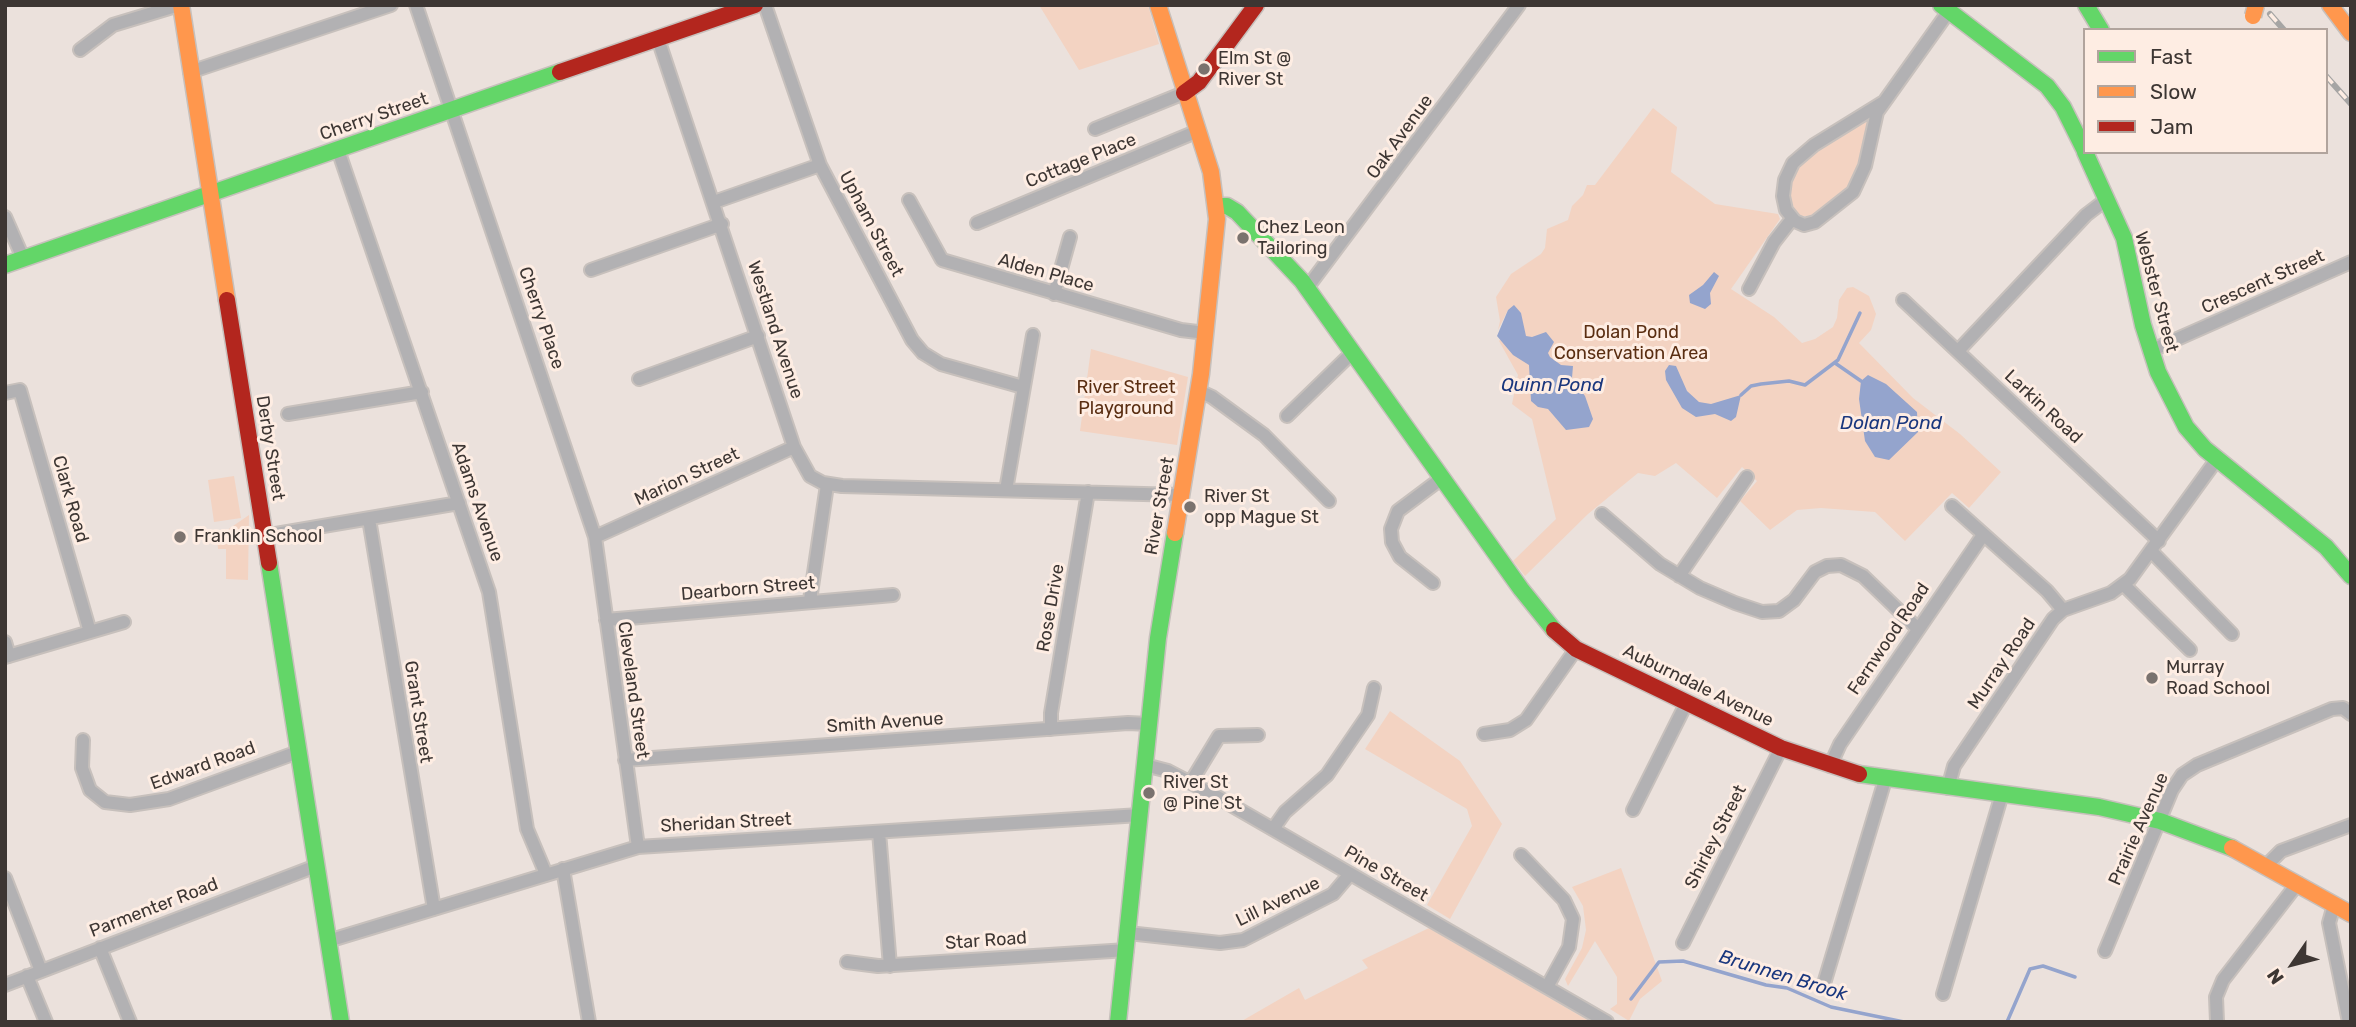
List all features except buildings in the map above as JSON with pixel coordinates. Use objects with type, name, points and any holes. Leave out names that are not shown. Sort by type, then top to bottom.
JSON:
[{"type":"main road","name":"Derby Street","points":[[180,5],[341,1022]]},
{"type":"main road","name":"Cherry Street","points":[[5,265],[755,5]]},
{"type":"main road","name":"River Street","points":[[1118,1022],[1161,615],[1199,391],[1217,206],[1211,172],[1158,5]]},
{"type":"main road","points":[[1184,93],[1199,82],[1256,5]]},
{"type":"main road","points":[[2086,5],[2100,28]]},
{"type":"main road","points":[[2330,5],[2351,33]]},
{"type":"main road","name":"Webster Street","points":[[1945,8],[2047,86],[2063,107],[2083,148]]},
{"type":"main road","name":"Webster Street","points":[[2086,154],[2124,239],[2150,351],[2182,421],[2196,440],[2317,539],[2351,576]]},
{"type":"main road","name":"Auburndale Avenue","points":[[1217,206],[1227,206],[1237,212],[1307,288],[1529,600],[1558,634],[1576,649],[1781,748],[1830,766],[1885,780],[2121,811],[2160,821],[2238,850],[2351,914]]},
{"type":"street","points":[[80,50],[113,25],[180,5]]},
{"type":"street","points":[[190,72],[391,5]]},
{"type":"street","name":"Cherry Place","points":[[416,5],[595,537]]},
{"type":"street","name":"Upham Street","points":[[765,5],[820,165],[919,349],[947,366],[1023,387]]},
{"type":"street","name":"Oak Avenue","points":[[1307,288],[1320,275],[1519,5]]},
{"type":"street","points":[[1882,103],[1814,145],[1793,163],[1783,191],[1786,210],[1792,219],[1804,225],[1815,222],[1853,192],[1865,166],[1873,121],[1882,103],[1945,8]]},
{"type":"street","name":"Westland Avenue","points":[[658,39],[722,224],[794,447],[807,473],[827,485]]},
{"type":"street","points":[[1096,129],[1184,93]]},
{"type":"street","name":"Cottage Place","points":[[977,223],[1198,131]]},
{"type":"street","name":"Adams Avenue","points":[[338,150],[489,592],[529,836],[546,874]]},
{"type":"street","points":[[714,202],[820,165]]},
{"type":"street","points":[[1958,351],[2087,215],[2107,199]]},
{"type":"street","name":"Alden Place","points":[[909,201],[942,260],[1181,330],[1206,333]]},
{"type":"street","points":[[5,217],[23,258]]},
{"type":"street","points":[[1749,289],[1774,242],[1792,219]]},
{"type":"street","points":[[591,270],[722,224]]},
{"type":"street","points":[[1054,294],[1070,237]]},
{"type":"street","name":"Crescent Street","points":[[2150,351],[2351,262]]},
{"type":"street","name":"Larkin Road","points":[[1903,300],[2155,546],[2232,634]]},
{"type":"street","points":[[1006,490],[1034,335]]},
{"type":"street","points":[[639,379],[758,336]]},
{"type":"street","points":[[1287,416],[1353,352]]},
{"type":"street","name":"Clark Road","points":[[5,393],[20,390],[90,632]]},
{"type":"street","points":[[1199,391],[1212,397],[1264,435],[1329,500]]},
{"type":"street","points":[[288,414],[422,392]]},
{"type":"street","name":"Marion Street","points":[[595,537],[794,447]]},
{"type":"street","name":"Murray Road","points":[[1948,788],[1955,765],[2049,625],[2063,610],[2124,585],[2217,459]]},
{"type":"street","points":[[1679,576],[1746,477]]},
{"type":"street","points":[[1433,583],[1399,557],[1392,542],[1391,529],[1398,511],[1442,478]]},
{"type":"street","points":[[810,600],[827,485],[1181,495]]},
{"type":"street","name":"Rose Drive","points":[[1051,729],[1051,713],[1088,492]]},
{"type":"street","points":[[264,536],[459,503]]},
{"type":"street","points":[[1952,506],[2047,591],[2063,610]]},
{"type":"street","points":[[1602,514],[1643,552],[1679,576],[1727,600],[1771,612],[1791,604],[1819,569],[1846,565],[1863,576],[1917,628]]},
{"type":"street","name":"Grant Street","points":[[369,519],[434,909]]},
{"type":"street","name":"Fernwood Road","points":[[1830,766],[1840,744],[1983,535]]},
{"type":"street","name":"Cleveland Street","points":[[595,537],[638,847]]},
{"type":"street","points":[[2124,585],[2190,650]]},
{"type":"street","name":"Dearborn Street","points":[[606,620],[810,600],[893,595]]},
{"type":"street","points":[[5,642],[7,656],[124,622]]},
{"type":"street","points":[[1484,734],[1510,730],[1526,720],[1576,649]]},
{"type":"street","points":[[1273,829],[1285,812],[1327,775],[1368,715],[1374,688]]},
{"type":"street","points":[[1633,810],[1687,702]]},
{"type":"street","name":"Prairie Avenue","points":[[2105,951],[2176,782],[2192,767],[2332,709],[2343,708],[2351,714]]},
{"type":"street","name":"Smith Avenue","points":[[625,760],[1149,724]]},
{"type":"street","points":[[1191,782],[1219,736],[1258,735]]},
{"type":"street","name":"Edward Road","points":[[83,740],[82,768],[90,790],[105,802],[130,805],[169,799],[298,752]]},
{"type":"street","name":"Shirley Street","points":[[1682,943],[1781,748]]},
{"type":"street","name":"Pine Street","points":[[1145,765],[1168,771],[1191,782],[1607,1022]]},
{"type":"street","points":[[1823,987],[1885,780]]},
{"type":"street","points":[[1943,994],[2002,794]]},
{"type":"street","name":"Sheridan Street","points":[[328,941],[638,847],[1140,815]]},
{"type":"street","points":[[2267,865],[2274,855],[2284,849],[2351,825]]},
{"type":"street","points":[[879,832],[890,965]]},
{"type":"street","points":[[1521,855],[1564,900],[1573,919],[1569,947],[1547,987]]},
{"type":"street","name":"Parmenter Road","points":[[5,985],[316,866]]},
{"type":"street","points":[[562,869],[589,1022]]},
{"type":"street","name":"Lill Avenue","points":[[1128,933],[1220,943],[1243,940],[1333,894],[1350,874]]},
{"type":"street","points":[[5,878],[41,971]]},
{"type":"street","points":[[2217,1022],[2216,997],[2223,980],[2298,883]]},
{"type":"street","points":[[2334,905],[2329,923],[2349,1022]]},
{"type":"street","points":[[100,948],[130,1022]]},
{"type":"street","name":"Star Road","points":[[847,962],[871,967],[1127,950]]},
{"type":"street","points":[[27,976],[46,1022]]},
{"type":"green space","points":[[1039,5],[1148,5],[1159,44],[1079,70]]},
{"type":"green space","name":"Dolan Pond Conservation Area","points":[[1653,108],[1677,127],[1671,172],[1715,204],[1778,214],[1780,219],[1731,289],[1774,317],[1802,343],[1815,339],[1833,327],[1839,300],[1847,288],[1853,287],[1869,296],[1876,314],[1871,330],[1859,343],[1913,398],[1960,434],[2001,472],[1969,508],[1952,493],[1905,541],[1875,512],[1821,508],[1797,510],[1770,530],[1740,501],[1757,481],[1742,467],[1717,498],[1676,463],[1655,476],[1638,473],[1588,514],[1525,576],[1513,561],[1556,519],[1532,419],[1512,404],[1518,375],[1499,341],[1521,313],[1508,310],[1498,330],[1500,321],[1496,297],[1511,274],[1541,254],[1545,248],[1547,229],[1568,220],[1572,206],[1583,195],[1587,185],[1595,185]]},
{"type":"green space","points":[[1869,118],[1856,172],[1849,189],[1816,216],[1797,216],[1790,198],[1792,182],[1802,162]]},
{"type":"green space","name":"River Street Playground","points":[[1091,349],[1188,377],[1177,445],[1080,431]]},
{"type":"green space","points":[[234,476],[241,518],[214,522],[208,480]]},
{"type":"green space","points":[[249,515],[248,580],[226,579],[226,549],[218,549],[217,537]]},
{"type":"green space","points":[[1390,711],[1460,761],[1502,824],[1450,919],[1427,905],[1472,826],[1467,809],[1365,749]]},
{"type":"green space","points":[[1621,868],[1662,981],[1640,999],[1629,1021],[1610,1009],[1617,1004],[1617,977],[1595,941],[1568,986],[1565,979],[1582,948],[1586,930],[1583,906],[1572,887]]},
{"type":"green space","points":[[1429,928],[1591,1022],[1240,1022],[1299,988],[1305,1000],[1368,968],[1362,960]]},
{"type":"water","points":[[1714,272],[1719,276],[1710,293],[1711,304],[1705,309],[1690,303],[1689,295],[1703,285]]},
{"type":"water","name":"Quinn Pond","points":[[1514,305],[1521,313],[1526,336],[1532,337],[1546,332],[1554,342],[1548,353],[1550,357],[1561,365],[1573,366],[1572,378],[1585,396],[1593,419],[1589,427],[1566,430],[1548,409],[1538,407],[1531,401],[1529,365],[1513,355],[1497,336],[1508,310]]},
{"type":"water","points":[[1669,365],[1676,366],[1687,391],[1699,402],[1711,404],[1741,395],[1736,417],[1731,421],[1715,414],[1696,417],[1682,408],[1666,380],[1665,371]]},
{"type":"water","name":"Dolan Pond","points":[[1868,375],[1886,384],[1917,412],[1918,432],[1889,460],[1875,457],[1865,441],[1859,399],[1861,381]]},
{"type":"waterway","points":[[1741,395],[1751,386],[1761,384],[1789,381],[1805,385],[1838,360],[1860,313]]},
{"type":"waterway","points":[[1835,363],[1861,381]]},
{"type":"waterway","name":"Brunnen Brook","points":[[1631,999],[1659,962],[1683,961],[1766,985],[1787,988],[1831,1007],[1904,1022]]},
{"type":"waterway","name":"Brunnen Brook","points":[[2007,1022],[2030,969],[2043,966],[2075,977]]},
{"type":"railway","points":[[2270,14],[2282,28]]},
{"type":"railway","points":[[2328,78],[2351,104]]},
{"type":"traffic: fast","points":[[1941,5],[2047,86],[2063,107],[2083,147]]},
{"type":"traffic: fast","points":[[2086,5],[2100,28]]},
{"type":"traffic: fast","points":[[5,265],[560,72]]},
{"type":"traffic: fast","points":[[2086,154],[2124,238],[2143,325],[2158,372],[2186,427],[2205,449],[2326,547],[2351,576]]},
{"type":"traffic: fast","points":[[1217,206],[1227,206],[1237,212],[1302,281],[1521,589],[1554,630]]},
{"type":"traffic: fast","points":[[1118,1022],[1158,638],[1175,533]]},
{"type":"traffic: fast","points":[[269,563],[341,1022]]},
{"type":"traffic: fast","points":[[1859,774],[2099,807],[2160,821],[2232,848]]},
{"type":"traffic: slow","points":[[181,5],[227,300]]},
{"type":"traffic: slow","points":[[1158,5],[1211,172],[1217,219],[1201,374],[1175,533]]},
{"type":"traffic: slow","points":[[2253,16],[2256,5]]},
{"type":"traffic: slow","points":[[2330,5],[2351,33]]},
{"type":"traffic: slow","points":[[2232,848],[2351,914]]},
{"type":"traffic: jam","points":[[560,72],[755,5]]},
{"type":"traffic: jam","points":[[1184,93],[1199,82],[1256,5]]},
{"type":"traffic: jam","points":[[227,300],[269,563]]},
{"type":"traffic: jam","points":[[1554,630],[1576,649],[1781,748],[1859,774]]},
{"type":"place","name":"Elm St @ River St","points":[[1204,69]]},
{"type":"place","name":"Chez Leon Tailoring","points":[[1243,238]]},
{"type":"place","name":"River St opp Mague St","points":[[1190,507]]},
{"type":"place","name":"Franklin School","points":[[180,537]]},
{"type":"place","name":"Murray Road School","points":[[2152,678]]},
{"type":"place","name":"River St @ Pine St","points":[[1149,793]]}]
